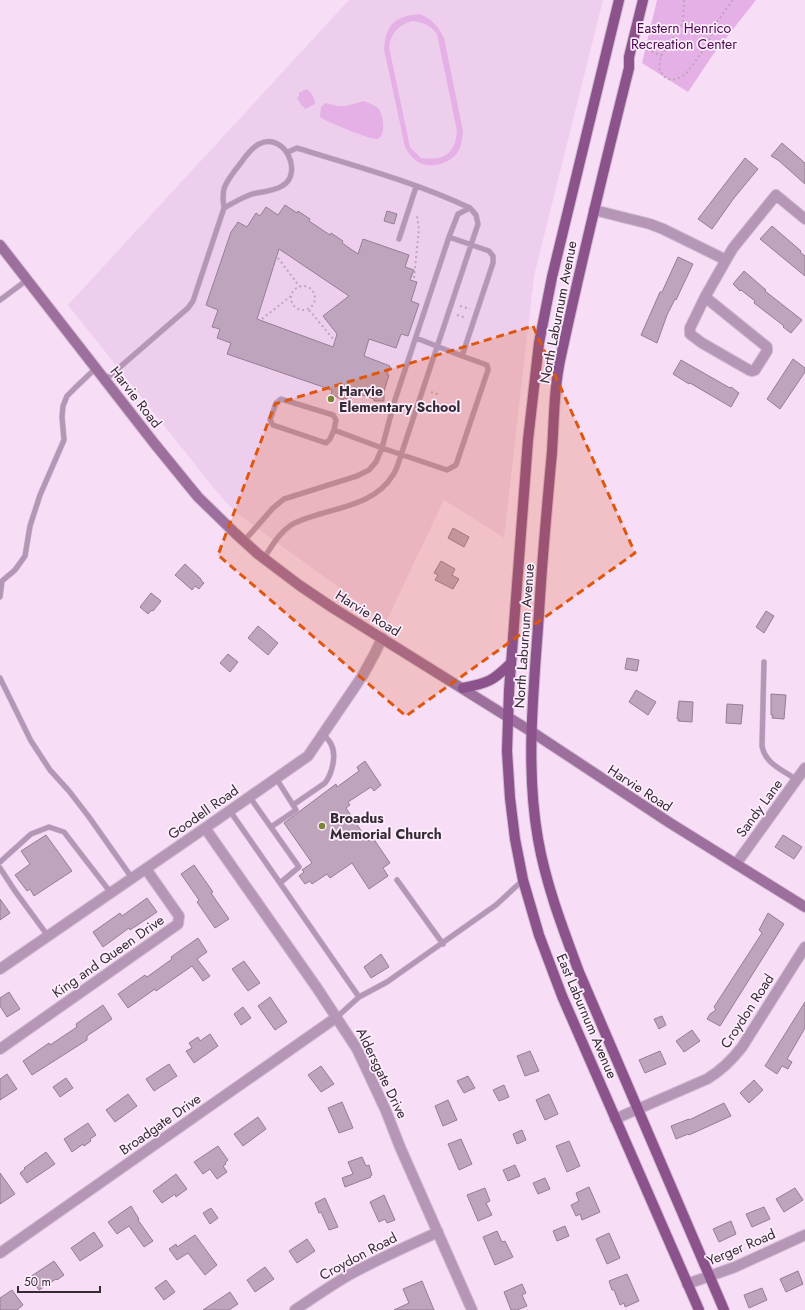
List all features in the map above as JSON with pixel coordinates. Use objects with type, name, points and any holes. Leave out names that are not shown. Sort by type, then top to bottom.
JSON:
[{"type":"main road","name":"North Laburnum Avenue","points":[[508,717],[528,440],[539,343],[552,277],[619,0]]},
{"type":"main road","name":"North Laburnum Avenue","points":[[532,732],[539,604],[556,392],[561,356],[594,210],[629,68],[629,57],[644,0]]},
{"type":"main road","points":[[463,688],[485,684],[492,680],[511,663]]},
{"type":"main road","name":"East Laburnum Avenue","points":[[508,717],[507,751],[510,798],[515,839],[523,880],[539,935],[562,996],[699,1310]]},
{"type":"main road","name":"East Laburnum Avenue","points":[[532,732],[531,782],[538,840],[560,921],[579,972],[724,1310]]},
{"type":"street","points":[[705,297],[767,347],[767,351],[755,370],[749,370],[702,344],[690,334],[690,328],[705,297],[732,248],[776,195],[805,219]]},
{"type":"street","points":[[594,210],[650,224],[726,260]]},
{"type":"street","name":"Harvie Road","points":[[0,245],[154,443],[198,497],[264,558],[299,585],[532,732],[604,780],[805,908]]},
{"type":"street","name":"Goodell Road","points":[[0,969],[308,756],[363,675],[382,638]]},
{"type":"street","name":"Sandy Lane","points":[[736,864],[805,768]]},
{"type":"street","name":"Aldersgate Drive","points":[[205,828],[337,1017],[357,1049],[472,1310]]},
{"type":"street","name":"King and Queen Drive","points":[[0,1049],[178,924],[179,916],[146,869]]},
{"type":"street","name":"Croydon Road","points":[[615,1119],[707,1079],[720,1071],[731,1061],[742,1047],[805,947]]},
{"type":"street","name":"Broadgate Drive","points":[[0,1253],[337,1017]]},
{"type":"street","name":"Croydon Road","points":[[295,1310],[325,1289],[375,1261],[438,1232]]},
{"type":"street","name":"Yerger Road","points":[[688,1284],[735,1267],[805,1234]]},
{"type":"lane","points":[[105,380],[183,312],[193,301],[224,208],[222,196],[225,183],[258,145],[267,142],[277,144],[288,152],[292,168],[288,179],[282,186],[251,195],[224,208]]},
{"type":"lane","points":[[264,558],[281,533],[292,524],[351,505],[378,493],[394,474],[478,224],[476,215],[470,208],[416,187],[378,173],[297,148],[288,152]]},
{"type":"lane","points":[[398,239],[416,187]]},
{"type":"lane","points":[[244,541],[273,508],[284,499],[357,476],[369,470],[376,462],[382,448],[394,403],[458,214],[470,208]]},
{"type":"lane","points":[[450,237],[489,251],[493,256],[493,263],[462,356]]},
{"type":"lane","points":[[0,300],[27,280]]},
{"type":"lane","points":[[334,430],[401,455],[447,470],[456,465],[488,370],[487,365],[416,338]]},
{"type":"lane","points":[[0,597],[2,581],[15,570],[25,556],[30,526],[40,495],[64,440],[62,417],[63,406],[67,396],[96,368]]},
{"type":"lane","points":[[281,399],[333,415],[336,420],[334,430],[330,440],[326,443],[273,425],[270,420],[276,403],[281,399]]},
{"type":"lane","points":[[764,662],[763,752],[772,764],[797,780]]},
{"type":"lane","points":[[0,678],[31,741],[50,770],[69,790],[132,878]]},
{"type":"lane","points":[[293,805],[325,783],[328,779],[334,750],[332,744],[323,734]]},
{"type":"lane","points":[[271,827],[296,810],[276,778]]},
{"type":"lane","points":[[249,796],[299,867],[280,883]]},
{"type":"lane","points":[[230,811],[359,997]]},
{"type":"lane","points":[[0,862],[31,834],[49,827],[64,832],[112,893]]},
{"type":"lane","points":[[0,868],[48,936]]},
{"type":"lane","points":[[397,880],[443,944]]},
{"type":"lane","points":[[337,1017],[359,997],[387,982],[443,944],[496,905],[523,880]]},
{"type":"path","points":[[684,0],[683,23],[661,56],[659,68],[663,76],[671,80],[677,79],[686,74],[708,44],[717,22],[733,0]]},
{"type":"path","points":[[647,49],[661,56]]},
{"type":"path","points":[[408,210],[416,216],[420,229],[414,278]]},
{"type":"path","points":[[272,250],[300,287]]},
{"type":"path","points":[[258,322],[291,296],[293,291],[300,287],[308,287],[314,292],[316,300],[309,310],[305,311],[297,309],[292,303],[291,296]]},
{"type":"path","points":[[460,306],[470,309]]},
{"type":"path","points":[[309,310],[335,341]]},
{"type":"path","points":[[457,314],[466,318]]},
{"type":"path","points":[[431,392],[440,395]]},
{"type":"path","points":[[425,409],[435,412]]},
{"type":"highlighted area","points":[[533,326],[635,553],[406,716],[218,555],[275,404]]},
{"type":"shaded area","name":"Harvie Elementary School","points":[[349,0],[603,0],[534,276],[504,538],[444,500],[386,622],[235,512],[217,492],[68,305]]},
{"type":"green space","name":"Eastern Henrico Recreation Center","points":[[657,0],[756,0],[712,56],[688,92],[642,63]]},
{"type":"green space","points":[[420,14],[428,18],[437,26],[444,38],[463,131],[461,145],[456,155],[442,164],[425,165],[420,163],[411,156],[405,147],[384,49],[387,33],[393,23],[398,19]],"holes":[[[412,21],[429,26],[437,34],[457,131],[454,146],[451,151],[442,157],[429,159],[421,158],[410,147],[389,47],[391,38],[399,27]]]},
{"type":"green space","points":[[306,89],[310,91],[315,104],[305,109],[297,98],[299,93]]},
{"type":"green space","points":[[364,101],[377,107],[383,119],[382,134],[377,139],[367,137],[331,123],[320,117],[321,107],[325,103],[346,106]]},
{"type":"building","points":[[782,143],[805,163],[805,184],[778,160],[771,156]]},
{"type":"building","points":[[745,158],[758,169],[734,198],[712,229],[698,219]]},
{"type":"building","points":[[285,205],[297,213],[298,211],[310,219],[309,221],[330,235],[331,233],[343,241],[342,243],[358,254],[363,239],[409,255],[405,267],[414,270],[410,280],[417,282],[411,301],[419,304],[408,336],[401,334],[396,348],[369,339],[364,356],[390,366],[384,391],[384,401],[374,401],[374,399],[353,392],[351,398],[348,396],[347,399],[344,398],[343,400],[331,394],[332,390],[227,354],[231,343],[217,338],[220,329],[212,327],[218,310],[206,305],[231,232],[238,222],[247,227],[256,213],[260,216],[266,207],[278,215]],"holes":[[[279,249],[349,296],[323,316],[337,334],[333,347],[257,319]]]},
{"type":"building","points":[[387,211],[397,214],[394,224],[384,221]]},
{"type":"building","points":[[772,226],[805,256],[805,276],[760,239]]},
{"type":"building","points":[[678,257],[693,264],[676,300],[675,299],[667,315],[657,343],[641,335],[660,292],[662,292]]},
{"type":"building","points":[[744,271],[766,290],[765,291],[802,320],[791,333],[754,303],[755,301],[741,290],[740,291],[733,284]]},
{"type":"building","points":[[793,359],[805,368],[805,372],[780,409],[767,399]]},
{"type":"building","points":[[681,360],[730,388],[731,387],[739,393],[731,407],[673,374]]},
{"type":"building","points":[[453,528],[469,537],[464,547],[448,538]]},
{"type":"building","points":[[441,561],[455,569],[452,575],[459,579],[453,589],[435,580],[438,575],[434,573]]},
{"type":"building","points":[[185,564],[204,583],[199,589],[195,586],[192,590],[175,575]]},
{"type":"building","points":[[151,593],[161,601],[153,611],[152,610],[148,614],[140,607]]},
{"type":"building","points":[[766,611],[774,616],[764,633],[756,627]]},
{"type":"building","points":[[258,626],[278,643],[268,655],[248,638]]},
{"type":"building","points":[[228,654],[238,662],[230,672],[220,663]]},
{"type":"building","points":[[627,658],[639,660],[637,671],[625,669]]},
{"type":"building","points":[[636,690],[656,702],[648,715],[629,702]]},
{"type":"building","points":[[771,694],[786,695],[784,719],[772,718]]},
{"type":"building","points":[[679,701],[693,702],[692,722],[678,721]]},
{"type":"building","points":[[727,704],[743,705],[741,724],[726,723]]},
{"type":"building","name":"Broadus Memorial Church","points":[[365,761],[381,785],[374,791],[371,787],[348,802],[350,805],[346,808],[368,841],[373,838],[390,863],[383,868],[388,876],[369,889],[352,863],[330,878],[327,874],[312,884],[310,881],[305,884],[299,876],[304,872],[302,870],[312,863],[284,823],[336,784],[337,787],[359,771],[357,767]]},
{"type":"building","points":[[46,835],[72,871],[34,896],[30,889],[27,891],[15,875],[30,864],[21,851]]},
{"type":"building","points":[[783,835],[802,847],[794,859],[775,847]]},
{"type":"building","points":[[194,865],[213,892],[211,893],[229,919],[215,928],[197,902],[199,900],[181,874]]},
{"type":"building","points":[[147,898],[157,912],[130,930],[129,928],[103,947],[93,932],[120,913],[122,916]]},
{"type":"building","points":[[0,899],[10,913],[0,920]]},
{"type":"building","points":[[768,913],[784,924],[720,1026],[707,1019],[710,1014],[716,1010],[714,1007],[762,933],[759,930]]},
{"type":"building","points":[[198,938],[207,952],[197,959],[210,976],[203,981],[192,966],[128,1008],[118,994],[145,975],[147,977],[172,959],[171,957]]},
{"type":"building","points":[[381,954],[389,967],[371,978],[364,967]]},
{"type":"building","points":[[244,961],[260,983],[248,991],[232,969]]},
{"type":"building","points":[[9,992],[20,1009],[7,1017],[0,1006],[0,998]]},
{"type":"building","points":[[270,997],[287,1022],[275,1030],[258,1006]]},
{"type":"building","points":[[805,1002],[805,1028],[787,1059],[792,1062],[788,1069],[782,1066],[777,1074],[765,1066]]},
{"type":"building","points":[[103,1005],[112,1019],[87,1036],[87,1040],[32,1075],[23,1061],[49,1043],[50,1045],[77,1027],[76,1024]]},
{"type":"building","points":[[243,1007],[251,1018],[241,1025],[234,1014]]},
{"type":"building","points":[[662,1016],[666,1025],[659,1029],[654,1019]]},
{"type":"building","points":[[692,1030],[700,1041],[684,1052],[676,1041]]},
{"type":"building","points":[[210,1034],[218,1046],[194,1063],[186,1051],[192,1048],[189,1043],[198,1037],[200,1041]]},
{"type":"building","points":[[530,1051],[539,1071],[525,1076],[517,1056]]},
{"type":"building","points":[[660,1051],[666,1064],[645,1073],[639,1060]]},
{"type":"building","points":[[169,1064],[177,1076],[154,1091],[146,1079]]},
{"type":"building","points":[[321,1066],[334,1084],[321,1092],[308,1075]]},
{"type":"building","points":[[7,1074],[17,1089],[0,1100],[0,1079]]},
{"type":"building","points":[[468,1076],[475,1088],[464,1093],[457,1081]]},
{"type":"building","points":[[66,1078],[73,1088],[60,1097],[53,1087]]},
{"type":"building","points":[[754,1080],[763,1090],[749,1103],[740,1093]]},
{"type":"building","points":[[504,1085],[509,1097],[499,1101],[493,1090]]},
{"type":"building","points":[[128,1094],[137,1106],[115,1122],[106,1110]]},
{"type":"building","points":[[549,1094],[558,1114],[545,1120],[536,1100]]},
{"type":"building","points":[[448,1100],[457,1120],[443,1126],[435,1106]]},
{"type":"building","points":[[342,1102],[353,1128],[339,1133],[328,1108]]},
{"type":"building","points":[[724,1103],[731,1116],[689,1135],[688,1134],[676,1139],[671,1126],[689,1120]]},
{"type":"building","points":[[258,1117],[266,1129],[243,1146],[234,1134]]},
{"type":"building","points":[[88,1123],[96,1135],[84,1146],[83,1144],[72,1152],[64,1139]]},
{"type":"building","points":[[522,1130],[526,1140],[517,1144],[513,1134]]},
{"type":"building","points":[[461,1139],[472,1164],[459,1170],[448,1144]]},
{"type":"building","points":[[569,1141],[580,1166],[567,1172],[556,1146]]},
{"type":"building","points":[[218,1146],[228,1160],[223,1166],[227,1172],[217,1179],[210,1169],[203,1174],[194,1162]]},
{"type":"building","points":[[46,1152],[55,1164],[27,1183],[20,1173],[25,1169],[24,1168]]},
{"type":"building","points":[[362,1157],[366,1166],[369,1165],[372,1175],[370,1176],[371,1177],[345,1187],[342,1178],[353,1174],[348,1162]]},
{"type":"building","points":[[515,1165],[520,1176],[508,1181],[503,1170]]},
{"type":"building","points":[[0,1173],[15,1194],[0,1204]]},
{"type":"building","points":[[176,1174],[187,1189],[176,1197],[175,1194],[162,1203],[153,1191]]},
{"type":"building","points":[[545,1178],[550,1189],[538,1194],[533,1183]]},
{"type":"building","points":[[589,1187],[600,1212],[582,1220],[580,1214],[576,1216],[571,1205],[579,1201],[576,1193]]},
{"type":"building","points":[[485,1188],[490,1201],[486,1203],[492,1215],[478,1221],[467,1195]]},
{"type":"building","points":[[795,1188],[803,1200],[784,1212],[776,1199]]},
{"type":"building","points":[[384,1195],[395,1220],[387,1223],[385,1219],[379,1222],[370,1202]]},
{"type":"building","points":[[325,1198],[338,1227],[329,1230],[315,1203]]},
{"type":"building","points":[[131,1206],[139,1219],[138,1220],[153,1241],[144,1247],[129,1226],[117,1234],[108,1222]]},
{"type":"building","points":[[764,1207],[770,1219],[752,1227],[746,1214]]},
{"type":"building","points":[[211,1208],[218,1218],[210,1224],[203,1213]]},
{"type":"building","points":[[731,1221],[736,1234],[719,1242],[713,1229]]},
{"type":"building","points":[[565,1226],[569,1236],[557,1241],[553,1231]]},
{"type":"building","points":[[497,1231],[502,1242],[505,1241],[513,1257],[495,1265],[483,1237]]},
{"type":"building","points":[[94,1232],[103,1246],[80,1261],[71,1248]]},
{"type":"building","points":[[609,1233],[620,1258],[607,1264],[596,1239]]},
{"type":"building","points":[[195,1235],[217,1265],[205,1275],[188,1253],[177,1260],[169,1249],[176,1244],[177,1247]]},
{"type":"building","points":[[307,1239],[315,1251],[297,1263],[289,1251]]},
{"type":"building","points":[[54,1261],[64,1275],[39,1290],[30,1277]]},
{"type":"building","points":[[265,1267],[274,1279],[255,1292],[247,1280]]},
{"type":"building","points":[[798,1271],[803,1284],[786,1292],[780,1279]]},
{"type":"building","points":[[627,1274],[639,1301],[625,1307],[624,1303],[620,1305],[609,1281]]},
{"type":"building","points":[[166,1280],[175,1292],[164,1300],[155,1288]]},
{"type":"building","points":[[422,1281],[434,1310],[394,1310],[409,1303],[403,1289]]},
{"type":"building","points":[[522,1284],[526,1293],[522,1295],[527,1306],[517,1310],[511,1310],[504,1292]]},
{"type":"building","points":[[762,1288],[767,1300],[749,1308],[744,1295]]},
{"type":"building","points":[[12,1290],[23,1305],[17,1310],[0,1310],[0,1298]]},
{"type":"building","points":[[230,1292],[238,1304],[229,1310],[203,1310]]},
{"type":"place","name":"Harvie Elementary School","points":[[331,399]]},
{"type":"place","name":"Broadus Memorial Church","points":[[322,826]]}]
